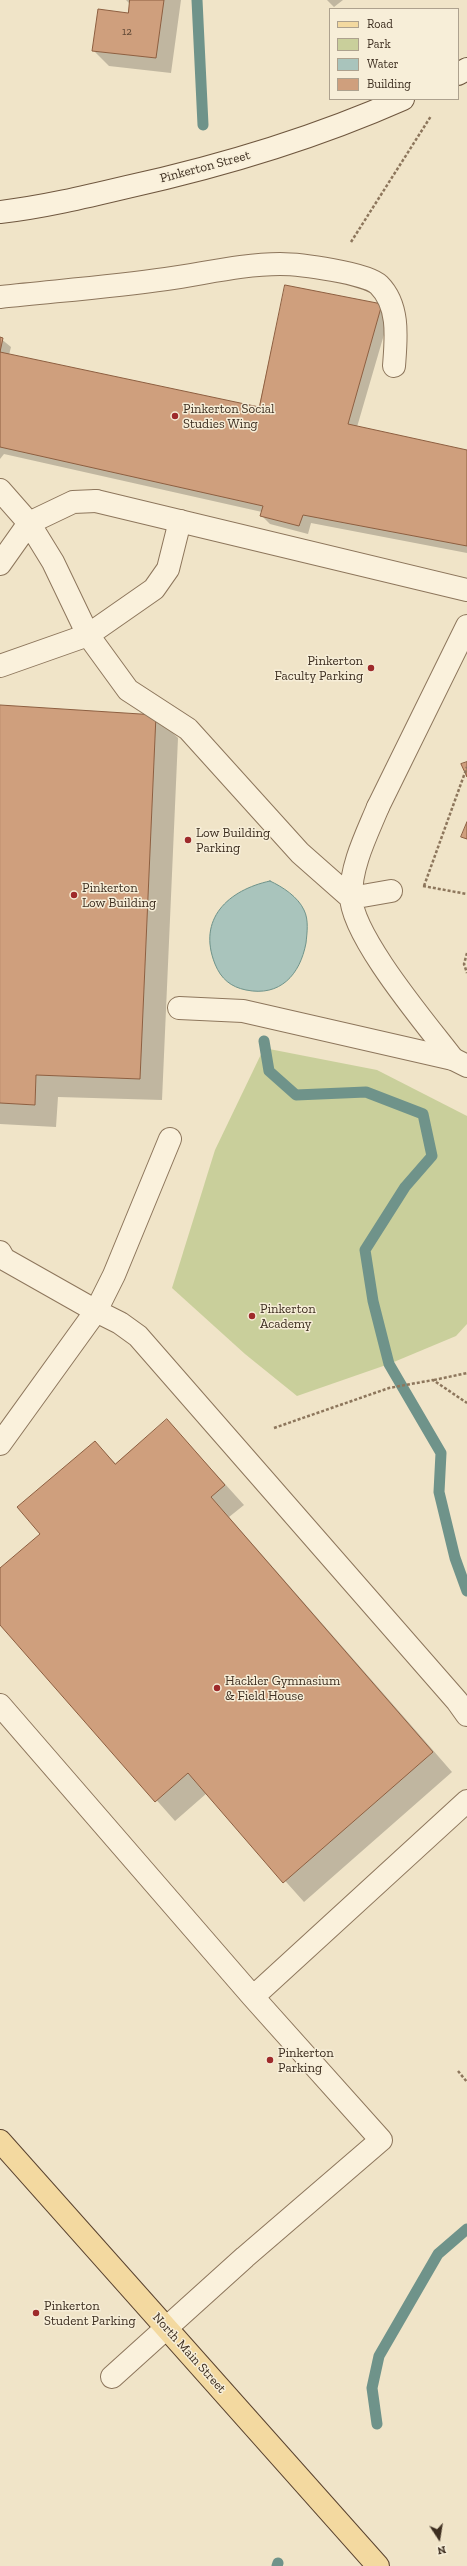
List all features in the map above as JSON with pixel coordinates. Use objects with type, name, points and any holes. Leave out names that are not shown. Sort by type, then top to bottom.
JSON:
[{"type":"main road","name":"North Main Street","points":[[0,2141],[378,2566]]},
{"type":"street","name":"Pinkerton Street","points":[[0,212],[93,195],[237,160],[306,138],[401,100]]},
{"type":"street","points":[[0,298],[165,279],[255,265],[281,264],[331,270],[366,277],[378,284],[388,295],[395,311],[394,366]]},
{"type":"street","points":[[0,490],[29,523],[53,562],[88,635],[128,690],[188,729],[300,853],[351,898]]},
{"type":"street","points":[[0,564],[29,523],[73,502],[96,501],[467,590]]},
{"type":"street","points":[[0,666],[88,635],[154,588],[168,569],[180,521]]},
{"type":"street","points":[[460,1062],[389,975],[361,932],[351,898],[354,865],[378,807],[467,626]]},
{"type":"street","points":[[351,898],[391,891]]},
{"type":"street","points":[[179,1008],[243,1011],[460,1062]]},
{"type":"street","points":[[0,1444],[96,1311],[114,1275],[170,1139]]},
{"type":"street","points":[[1,1256],[96,1311],[120,1323],[138,1336],[452,1695],[467,1715]]},
{"type":"street","points":[[0,1705],[253,1997],[381,2140],[245,2257],[167,2329],[112,2377]]},
{"type":"street","points":[[253,1997],[467,1801]]},
{"type":"path","points":[[331,270],[353,239],[431,116]]},
{"type":"path","points":[[424,886],[467,767]]},
{"type":"path","points":[[391,891],[424,886],[467,894]]},
{"type":"path","points":[[467,953],[464,964],[467,973]]},
{"type":"path","points":[[274,1428],[389,1388],[467,1373]]},
{"type":"path","points":[[433,1380],[467,1403]]},
{"type":"path","points":[[458,2071],[467,2082]]},
{"type":"green space","points":[[264,1048],[377,1070],[467,1116],[467,1324],[456,1336],[389,1364],[297,1396],[245,1354],[172,1288],[215,1150]]},
{"type":"water","points":[[270,881],[290,893],[304,910],[307,922],[306,943],[299,965],[293,974],[278,987],[258,991],[241,989],[227,982],[217,969],[210,948],[210,933],[213,920],[229,899],[241,891]]},
{"type":"building","points":[[130,0],[164,0],[156,58],[92,51],[98,9],[128,13]]},
{"type":"building","name":"Pinkerton Social Studies Wing","points":[[285,285],[382,304],[348,424],[467,450],[467,546],[303,515],[299,526],[260,516],[263,506],[0,447],[0,352],[259,407]]},
{"type":"building","points":[[0,337],[3,338],[0,352]]},
{"type":"building","name":"Pinkerton Low Building","points":[[0,705],[156,715],[140,1079],[36,1075],[35,1105],[0,1103]]},
{"type":"building","points":[[467,762],[467,777],[461,764]]},
{"type":"building","points":[[467,822],[467,839],[461,837]]},
{"type":"building","name":"Hackler Gymnasium & Field House","points":[[167,1419],[225,1485],[211,1497],[433,1752],[283,1883],[188,1773],[155,1802],[0,1625],[0,1568],[40,1534],[17,1507],[95,1441],[115,1464]]},
{"type":"waterway","points":[[197,0],[203,125]]},
{"type":"waterway","points":[[264,1041],[269,1071],[296,1095],[366,1092],[423,1114],[432,1156],[405,1187],[365,1250],[373,1301],[389,1364],[441,1453],[439,1492],[455,1558],[467,1591]]},
{"type":"waterway","points":[[377,2424],[372,2388],[379,2356],[438,2254],[467,2229]]},
{"type":"place","name":"Pinkerton Social Studies Wing","points":[[175,416]]},
{"type":"place","name":"Pinkerton Faculty Parking","points":[[371,668]]},
{"type":"place","name":"Low Building Parking","points":[[188,840]]},
{"type":"place","name":"Pinkerton Low Building","points":[[74,895]]},
{"type":"place","name":"Pinkerton Academy","points":[[252,1316]]},
{"type":"place","name":"Hackler Gymnasium & Field House","points":[[217,1688]]},
{"type":"place","name":"Pinkerton Parking","points":[[270,2060]]},
{"type":"place","name":"Pinkerton Student Parking","points":[[36,2313]]}]
